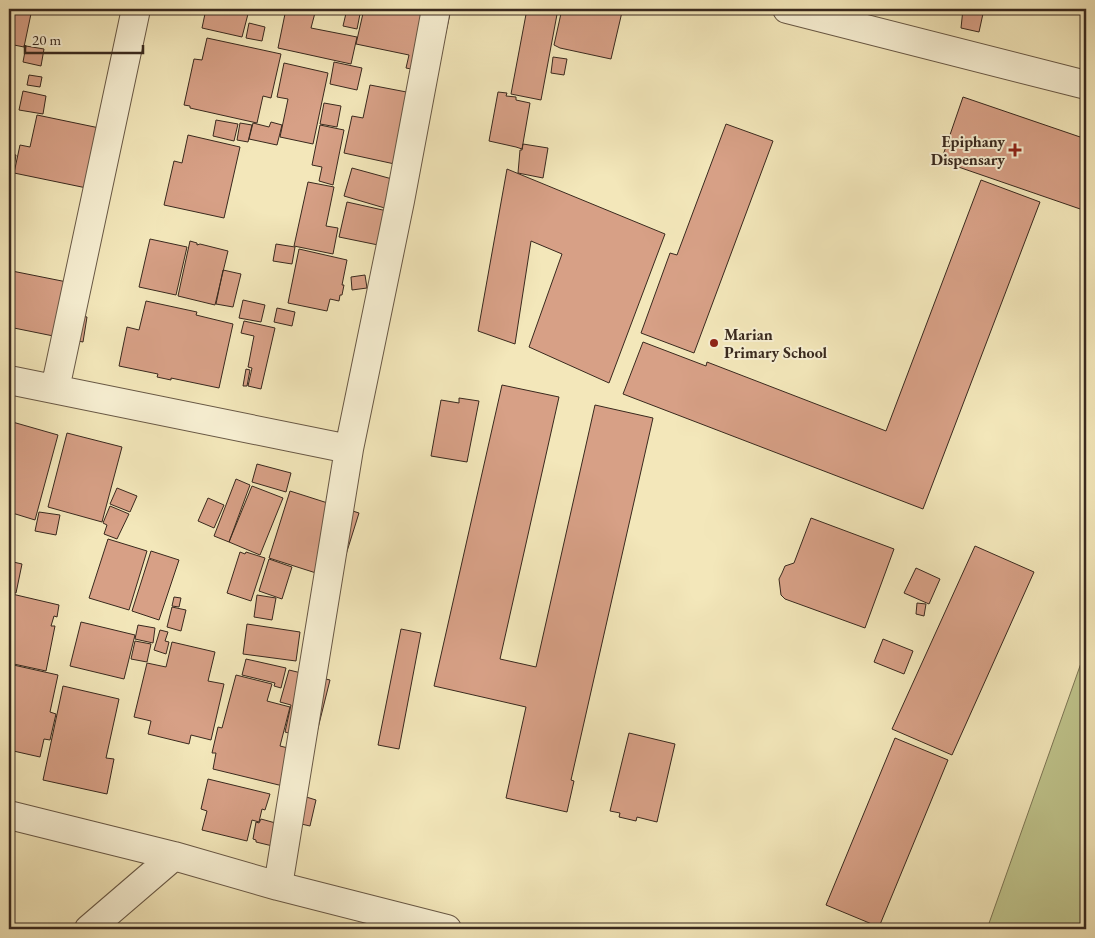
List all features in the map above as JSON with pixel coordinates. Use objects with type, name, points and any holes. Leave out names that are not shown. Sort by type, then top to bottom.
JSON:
[{"type":"street","points":[[55,390],[136,9]]},
{"type":"street","points":[[278,886],[350,449],[436,9]]},
{"type":"street","points":[[787,9],[1086,84]]},
{"type":"street","points":[[9,380],[350,449]]},
{"type":"street","points":[[9,815],[174,856],[436,928]]},
{"type":"street","points":[[88,929],[174,856]]},
{"type":"green space","points":[[1086,649],[1086,929],[987,929]]},
{"type":"building","points":[[9,9],[32,9],[24,47],[9,44]]},
{"type":"building","points":[[206,9],[227,9],[248,14],[242,37],[202,28]]},
{"type":"building","points":[[286,9],[316,9],[311,28],[357,37],[351,64],[278,48]]},
{"type":"building","points":[[347,9],[361,9],[357,29],[343,26]]},
{"type":"building","points":[[364,9],[451,9],[440,59],[422,71],[406,68],[409,55],[356,44]]},
{"type":"building","points":[[527,9],[558,9],[541,100],[511,94]]},
{"type":"building","points":[[562,9],[605,9],[622,12],[611,59],[554,45]]},
{"type":"building","points":[[963,9],[984,9],[979,32],[961,28]]},
{"type":"building","points":[[249,23],[265,27],[262,41],[246,38]]},
{"type":"building","points":[[207,38],[281,54],[271,98],[263,96],[257,123],[184,105],[194,59],[202,60]]},
{"type":"building","points":[[26,46],[44,49],[41,66],[23,62]]},
{"type":"building","points":[[553,57],[567,59],[564,75],[551,73]]},
{"type":"building","points":[[334,62],[362,68],[357,90],[330,84]]},
{"type":"building","points":[[284,63],[328,73],[313,144],[280,137],[288,99],[277,97]]},
{"type":"building","points":[[29,75],[42,77],[40,87],[27,85]]},
{"type":"building","points":[[370,85],[417,94],[413,168],[344,153],[352,116],[363,118]]},
{"type":"building","points":[[23,91],[46,96],[43,114],[19,110]]},
{"type":"building","points":[[498,92],[507,93],[506,96],[516,97],[516,100],[530,103],[522,149],[489,141]]},
{"type":"building","name":"Epiphany Dispensary","points":[[963,97],[1086,139],[1086,211],[941,161]]},
{"type":"building","points":[[324,103],[341,106],[337,127],[320,124]]},
{"type":"building","points":[[37,115],[109,130],[106,192],[14,173],[20,145],[30,147]]},
{"type":"building","points":[[216,120],[238,124],[234,141],[213,136]]},
{"type":"building","points":[[271,122],[282,125],[277,145],[249,139],[253,123],[269,127]]},
{"type":"building","points":[[240,123],[252,125],[248,142],[237,140]]},
{"type":"building","points":[[726,124],[773,141],[694,353],[641,333],[670,253],[677,255]]},
{"type":"building","points":[[320,125],[344,130],[333,185],[319,181],[322,167],[312,165]]},
{"type":"building","points":[[188,135],[240,147],[224,218],[164,205],[174,161],[182,163]]},
{"type":"building","points":[[523,144],[548,148],[543,178],[518,173],[520,150],[522,150]]},
{"type":"building","points":[[9,154],[16,155],[13,172],[9,171]]},
{"type":"building","points":[[352,168],[414,185],[405,214],[344,196]]},
{"type":"building","points":[[507,169],[665,234],[609,383],[529,347],[562,254],[531,241],[515,344],[478,331]]},
{"type":"building","points":[[981,180],[1040,202],[923,509],[623,394],[643,342],[706,366],[707,362],[886,431]]},
{"type":"building","points":[[308,182],[334,187],[326,226],[338,228],[333,254],[294,246]]},
{"type":"building","points":[[347,202],[396,213],[388,247],[339,237]]},
{"type":"building","points":[[150,239],[187,247],[176,295],[139,287]]},
{"type":"building","points":[[190,241],[197,243],[197,245],[200,244],[228,251],[215,305],[178,296]]},
{"type":"building","points":[[276,244],[295,247],[292,264],[273,261]]},
{"type":"building","points":[[299,249],[347,260],[342,295],[340,295],[339,301],[330,299],[327,311],[288,303]]},
{"type":"building","points":[[223,270],[241,274],[233,307],[216,304]]},
{"type":"building","points":[[12,271],[77,284],[71,314],[87,317],[83,342],[9,327],[9,286]]},
{"type":"building","points":[[365,275],[367,288],[352,290],[351,277]]},
{"type":"building","points":[[243,300],[265,305],[261,322],[239,318]]},
{"type":"building","points":[[146,301],[197,312],[196,315],[233,324],[219,388],[157,377],[158,374],[119,366],[127,327],[139,330]]},
{"type":"building","points":[[277,308],[295,312],[292,326],[274,322]]},
{"type":"building","points":[[244,321],[275,328],[261,389],[248,386],[252,368],[248,367],[254,336],[241,333]]},
{"type":"building","points":[[246,369],[250,370],[247,386],[243,386]]},
{"type":"building","points":[[502,385],[559,397],[500,659],[536,667],[595,405],[653,418],[571,780],[574,781],[567,812],[506,798],[526,707],[434,686]]},
{"type":"building","points":[[459,398],[479,401],[467,462],[431,456],[441,400],[459,403]]},
{"type":"building","points":[[9,421],[58,435],[35,520],[9,512]]},
{"type":"building","points":[[67,433],[122,447],[102,522],[48,507]]},
{"type":"building","points":[[257,464],[291,473],[286,492],[252,482]]},
{"type":"building","points":[[236,479],[250,485],[229,542],[214,536]]},
{"type":"building","points":[[252,486],[283,498],[260,555],[229,542]]},
{"type":"building","points":[[117,488],[137,496],[130,512],[110,504]]},
{"type":"building","points":[[290,491],[359,513],[338,580],[269,558]]},
{"type":"building","points":[[208,498],[224,505],[214,528],[198,521]]},
{"type":"building","points":[[110,506],[129,514],[117,539],[104,534],[107,525],[103,523]]},
{"type":"building","points":[[39,512],[60,515],[56,535],[35,531]]},
{"type":"building","points":[[811,518],[894,549],[865,628],[785,599],[781,595],[779,579],[785,566],[794,563]]},
{"type":"building","points":[[108,539],[147,551],[129,610],[89,598]]},
{"type":"building","points":[[975,546],[1034,572],[952,755],[892,729]]},
{"type":"building","points":[[151,551],[179,560],[159,620],[132,611]]},
{"type":"building","points":[[240,552],[265,558],[251,601],[227,593]]},
{"type":"building","points":[[269,559],[292,567],[282,599],[259,591]]},
{"type":"building","points":[[9,561],[22,564],[16,593],[9,592]]},
{"type":"building","points":[[916,568],[940,579],[929,604],[904,593]]},
{"type":"building","points":[[12,594],[59,605],[57,617],[54,616],[51,626],[55,626],[46,671],[9,663],[9,607]]},
{"type":"building","points":[[257,595],[276,598],[272,620],[254,617]]},
{"type":"building","points":[[174,597],[181,598],[179,607],[172,606]]},
{"type":"building","points":[[917,603],[926,604],[924,616],[916,614]]},
{"type":"building","points":[[172,607],[186,610],[181,631],[167,627]]},
{"type":"building","points":[[81,622],[135,635],[124,679],[70,666]]},
{"type":"building","points":[[247,624],[300,632],[296,661],[243,654]]},
{"type":"building","points":[[138,625],[155,628],[153,643],[135,639]]},
{"type":"building","points":[[401,629],[421,633],[399,749],[378,745]]},
{"type":"building","points":[[160,630],[168,632],[165,641],[169,642],[166,654],[154,650]]},
{"type":"building","points":[[883,639],[913,651],[904,674],[874,662]]},
{"type":"building","points":[[135,641],[151,644],[147,662],[131,659]]},
{"type":"building","points":[[172,642],[215,652],[208,681],[224,684],[211,740],[191,735],[189,744],[148,734],[151,721],[134,717],[147,663],[166,667]]},
{"type":"building","points":[[246,659],[286,668],[281,688],[274,686],[275,683],[242,675]]},
{"type":"building","points":[[9,664],[58,675],[50,712],[56,714],[50,740],[44,739],[40,757],[9,750]]},
{"type":"building","points":[[289,670],[330,680],[315,740],[285,732],[291,705],[280,702]]},
{"type":"building","points":[[236,675],[272,684],[267,701],[290,707],[280,746],[292,749],[283,786],[213,769],[216,753],[212,753],[218,727],[222,728]]},
{"type":"building","points":[[63,686],[119,699],[106,758],[114,759],[107,794],[43,780]]},
{"type":"building","points":[[629,733],[675,744],[657,822],[637,817],[636,821],[619,817],[620,813],[610,811]]},
{"type":"building","points":[[895,738],[948,760],[879,927],[826,905]]},
{"type":"building","points":[[208,779],[270,794],[265,810],[262,809],[259,822],[252,820],[247,841],[202,830],[207,811],[201,809]]},
{"type":"building","points":[[303,796],[316,800],[310,826],[297,823]]},
{"type":"building","points":[[261,819],[290,827],[285,849],[256,842],[253,839],[256,822],[259,823]]},
{"type":"building","points":[[9,922],[24,926],[24,929],[9,929]]},
{"type":"place","name":"Epiphany Dispensary","points":[[1015,150]]},
{"type":"place","name":"Marian Primary School","points":[[714,343]]}]
